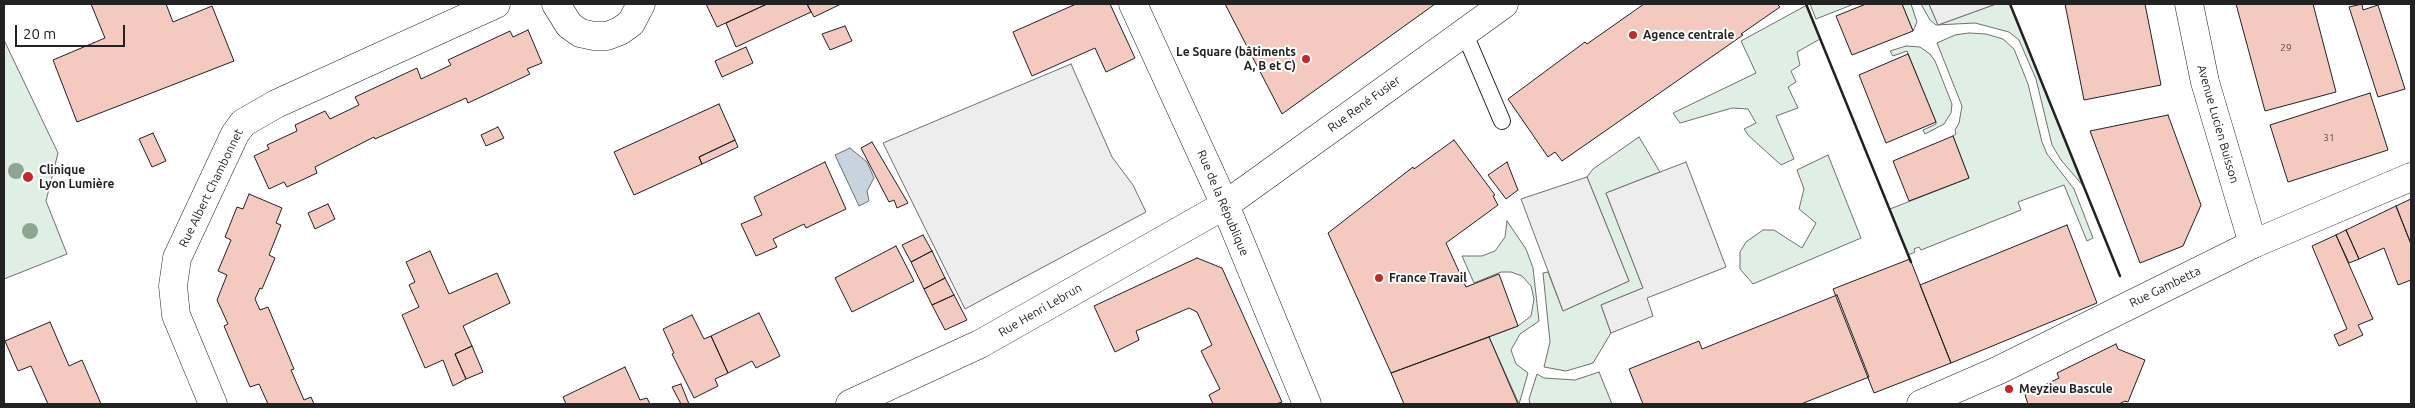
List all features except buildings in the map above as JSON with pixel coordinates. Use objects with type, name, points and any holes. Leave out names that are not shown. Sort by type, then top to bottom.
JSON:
[{"type":"street","name":"Rue Albert Chambonnet","points":[[213,404],[176,315],[173,286],[177,258],[235,134],[243,123],[276,104],[496,4]]},
{"type":"street","points":[[556,4],[569,25],[580,33],[594,36],[607,36],[620,31],[631,23],[639,12],[641,4]]},
{"type":"street","name":"Rue de la République","points":[[1133,4],[1225,205],[1307,404]]},
{"type":"street","name":"Rue René Fusier","points":[[1225,205],[1264,175],[1504,4]]},
{"type":"street","name":"Avenue Lucien Buisson","points":[[2189,4],[2205,82],[2253,244]]},
{"type":"street","name":"Rue Gambetta","points":[[1921,404],[1999,370],[2253,244],[2411,177]]},
{"type":"street","name":"Rue Henri Lebrun","points":[[850,404],[980,344],[1225,205]]},
{"type":"lane","points":[[1464,32],[1502,121]]},
{"type":"green space","points":[[1810,4],[1854,4],[1816,19]]},
{"type":"green space","points":[[1902,4],[1911,4],[1917,22],[1913,31]]},
{"type":"green space","points":[[1921,4],[1929,4],[1938,25],[1930,20]]},
{"type":"green space","points":[[1996,4],[2010,4],[2084,187],[2061,160],[2052,145],[2036,79],[2019,40],[2009,32],[1975,23],[1938,25]]},
{"type":"green space","points":[[1807,5],[1820,39],[1797,52],[1800,65],[1791,71],[1796,82],[1788,87],[1798,108],[1776,116],[1794,159],[1781,165],[1749,136],[1744,129],[1756,123],[1748,109],[1732,108],[1680,123],[1673,113],[1756,73],[1741,41]]},
{"type":"green space","points":[[1969,33],[1986,34],[2003,39],[2014,49],[2028,84],[2042,142],[2047,154],[2074,189],[2093,238],[2087,241],[2064,185],[2018,202],[2021,210],[1921,250],[1919,247],[1914,249],[1915,252],[1908,255],[1890,209],[1969,178],[1953,136],[1956,134],[1955,130],[1959,123],[1962,106],[1937,43],[1955,35]]},
{"type":"green space","name":"Clinique Lyon Lumière","points":[[4,40],[58,153],[46,201],[67,254],[4,279]]},
{"type":"green space","points":[[1906,46],[1920,47],[1930,54],[1935,61],[1952,104],[1951,113],[1944,124],[1925,134],[1923,130],[1936,124],[1936,122],[1907,51],[1893,56],[1890,51]]},
{"type":"green space","points":[[1639,137],[1660,172],[1606,193],[1643,288],[1601,305],[1611,333],[1593,363],[1566,371],[1544,367],[1550,342],[1543,273],[1548,272],[1563,311],[1629,281],[1587,177],[1593,169]]},
{"type":"green space","points":[[1828,155],[1861,238],[1753,284],[1740,269],[1740,252],[1746,242],[1763,230],[1774,230],[1802,248],[1816,223],[1799,209],[1804,189],[1797,170]]},
{"type":"green space","points":[[1507,221],[1526,249],[1533,268],[1539,321],[1520,334],[1511,350],[1516,364],[1528,373],[1519,404],[1489,337],[1518,326],[1531,316],[1534,299],[1531,286],[1522,276],[1511,272],[1501,272],[1474,283],[1462,256],[1482,256],[1495,251],[1505,237]]},
{"type":"green space","points":[[1599,372],[1612,404],[1530,404],[1529,399],[1537,374],[1544,378],[1575,380]]},
{"type":"shaded area","points":[[1929,4],[1996,4],[1938,25]]},
{"type":"shaded area","points":[[1071,64],[1112,157],[1133,185],[1146,212],[965,309],[883,143]]},
{"type":"shaded area","points":[[850,148],[867,162],[874,178],[867,191],[869,201],[859,206],[835,155]]},
{"type":"shaded area","points":[[1686,162],[1726,267],[1647,298],[1653,316],[1611,333],[1601,305],[1643,288],[1606,193]]},
{"type":"shaded area","points":[[1587,177],[1629,281],[1563,311],[1521,199]]},
{"type":"wall","points":[[1806,4],[1911,262]]},
{"type":"wall","points":[[2010,4],[2120,276]]},
{"type":"place","name":"Agence centrale","points":[[1633,35]]},
{"type":"place","name":"Le Square (bâtiments A, B et C)","points":[[1306,59]]},
{"type":"place","name":"Clinique Lyon Lumière","points":[[28,177]]},
{"type":"place","name":"France Travail","points":[[1379,278]]},
{"type":"place","name":"Meyzieu Bascule","points":[[2009,389]]}]
